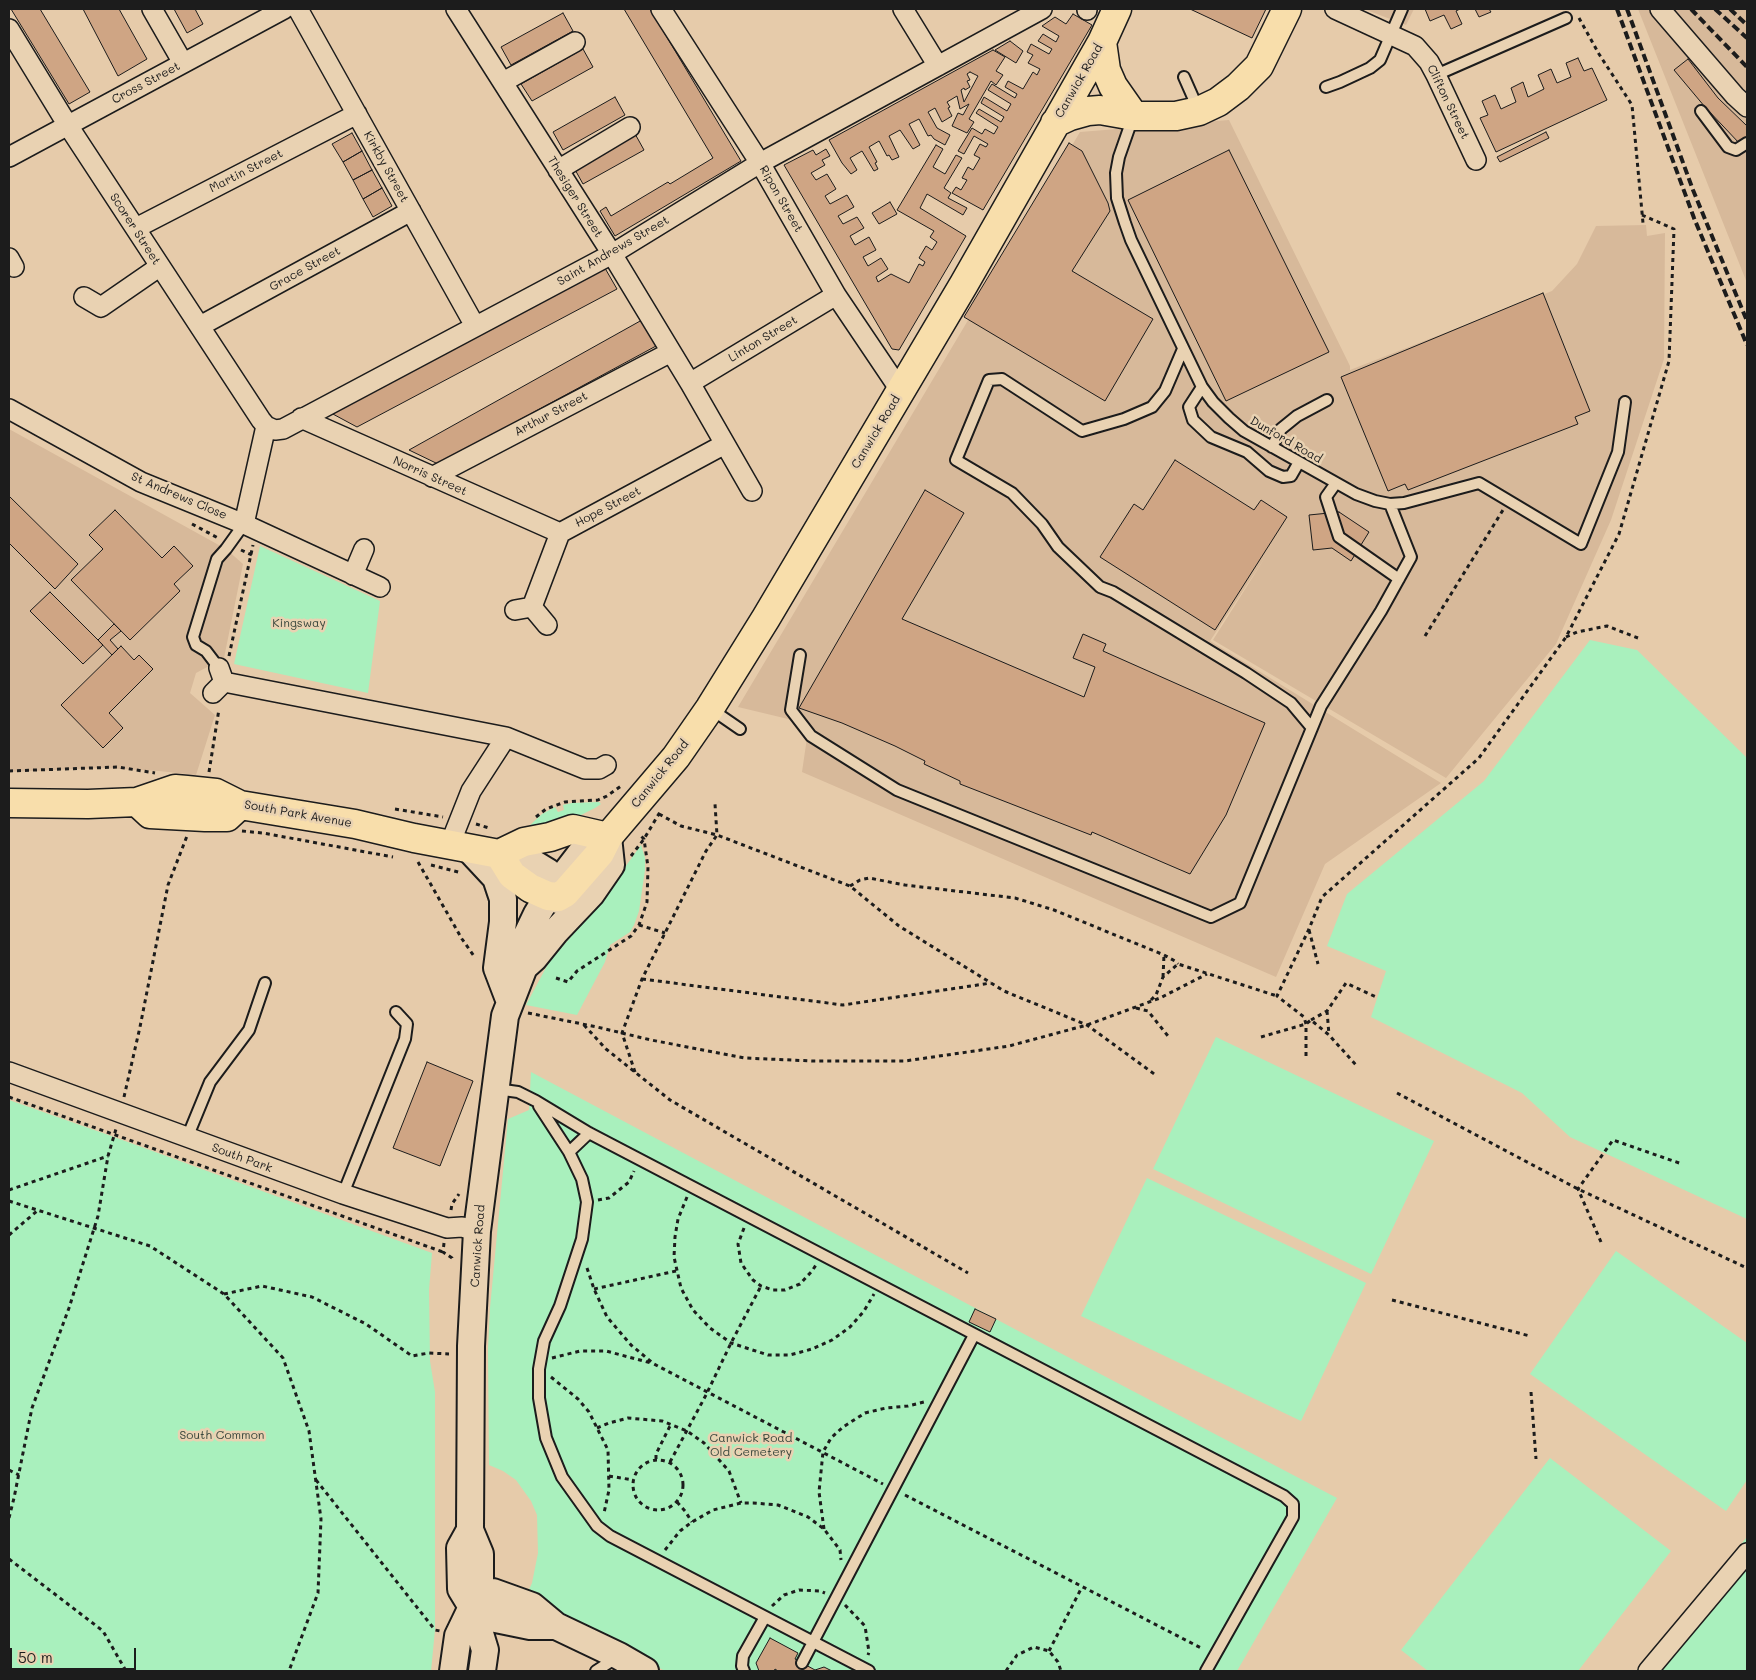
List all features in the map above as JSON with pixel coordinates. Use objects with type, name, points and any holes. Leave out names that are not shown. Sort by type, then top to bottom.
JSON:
[{"type":"main road","name":"Canwick Road","points":[[524,967],[592,894],[611,864],[608,836],[676,757],[710,708],[766,618],[964,284],[1102,42],[1117,9]]},
{"type":"main road","points":[[1055,123],[1070,116],[1094,110],[1134,116],[1176,116],[1199,110],[1218,102],[1238,87],[1259,66],[1287,9]]},
{"type":"main road","points":[[1102,42],[1106,70],[1113,86],[1134,116]]},
{"type":"main road","name":"South Park Avenue","points":[[9,803],[88,804],[137,802],[175,789],[216,793],[239,818],[346,822],[462,847],[498,842]]},
{"type":"main road","points":[[574,829],[608,836],[600,853],[570,888],[554,893],[530,888],[512,875],[498,842],[524,842],[550,837],[574,829]]},
{"type":"main road","points":[[462,847],[496,878],[503,899],[503,922],[497,968],[515,1007]]},
{"type":"main road","name":"Canwick Road","points":[[482,1671],[485,1650],[472,1607],[461,1589],[460,1548],[470,1530],[471,1346],[478,1231],[506,1016],[515,1007],[524,967],[520,956],[524,941],[537,914],[554,893]]},
{"type":"main road","points":[[554,893],[555,932]]},
{"type":"main road","points":[[453,1671],[458,1636],[472,1607],[493,1592],[532,1606],[556,1626],[619,1656],[645,1671]]},
{"type":"street","points":[[152,9],[182,63]]},
{"type":"street","name":"Cross Street","points":[[9,157],[67,124],[284,9]]},
{"type":"street","name":"Kirkby Street","points":[[298,9],[475,326]]},
{"type":"street","name":"Thesiger Street","points":[[456,9],[612,254],[690,383],[752,491]]},
{"type":"street","name":"Ripon Street","points":[[661,9],[760,163],[836,295],[900,390]]},
{"type":"street","points":[[903,9],[938,66]]},
{"type":"street","name":"Saint Andrews Street","points":[[266,426],[275,430],[283,429],[612,254],[760,163],[1042,9]]},
{"type":"street","name":"Clifton Street","points":[[1335,9],[1415,46],[1429,62],[1436,75],[1476,160]]},
{"type":"street","points":[[1660,9],[1735,96],[1747,106]]},
{"type":"street","name":"Scorer Street","points":[[9,29],[67,124],[266,426]]},
{"type":"street","points":[[503,82],[575,42]]},
{"type":"street","name":"Martin Street","points":[[136,228],[356,114]]},
{"type":"street","points":[[558,170],[630,128]]},
{"type":"street","name":"Grace Street","points":[[200,326],[411,211]]},
{"type":"street","points":[[84,297],[101,307],[160,267]]},
{"type":"street","name":"Linton Street","points":[[690,383],[836,295]]},
{"type":"street","name":"Arthur Street","points":[[432,477],[671,352]]},
{"type":"street","name":"St Andrews Close","points":[[9,409],[141,482],[244,524],[380,587]]},
{"type":"street","name":"Norris Street","points":[[301,418],[560,533]]},
{"type":"street","points":[[244,524],[266,426]]},
{"type":"street","name":"Hope Street","points":[[547,625],[524,609],[560,533],[725,444]]},
{"type":"street","points":[[353,575],[364,549]]},
{"type":"street","points":[[219,681],[506,738],[585,769],[599,769],[606,765]]},
{"type":"street","points":[[462,847],[471,791],[506,738]]},
{"type":"street","name":"South Park","points":[[9,1072],[343,1194],[447,1228],[462,1227],[478,1231]]},
{"type":"street","points":[[1648,1671],[1747,1553]]},
{"type":"lane","points":[[1326,87],[1370,68],[1380,60],[1402,9]]},
{"type":"lane","points":[[1436,75],[1566,18]]},
{"type":"lane","points":[[1184,77],[1199,110]]},
{"type":"lane","points":[[1701,111],[1728,147],[1736,150],[1747,143]]},
{"type":"lane","name":"Dunford Road","points":[[1134,116],[1119,157],[1116,173],[1117,198],[1131,240],[1202,387],[1228,418],[1244,431],[1356,494],[1375,501],[1390,504],[1404,503],[1479,483],[1581,544],[1618,452],[1625,402]]},
{"type":"lane","points":[[1183,349],[1165,390],[1152,407],[1124,419],[1082,431],[1002,379],[989,380],[956,460],[1012,493],[1042,524],[1058,547],[1100,587],[1113,592],[1246,673],[1291,703],[1312,728]]},
{"type":"lane","points":[[1202,387],[1189,407],[1193,420],[1211,437],[1247,452],[1269,471],[1283,477],[1290,476],[1299,462]]},
{"type":"lane","points":[[1272,446],[1281,429],[1297,416],[1327,400]]},
{"type":"lane","points":[[1336,483],[1326,496],[1339,537],[1399,579]]},
{"type":"lane","points":[[800,654],[791,710],[811,736],[897,790],[1210,917],[1240,903],[1321,706],[1381,611],[1411,557],[1390,504]]},
{"type":"lane","points":[[219,681],[206,651],[196,645],[193,637],[217,559],[244,524]]},
{"type":"lane","points":[[710,708],[740,729]]},
{"type":"lane","points":[[188,1138],[210,1082],[249,1030],[265,983]]},
{"type":"lane","points":[[343,1194],[405,1039],[407,1024],[396,1012]]},
{"type":"lane","points":[[495,1089],[518,1092],[536,1101],[589,1133],[1284,1496],[1293,1504],[1293,1517],[1206,1671]]},
{"type":"lane","points":[[536,1101],[569,1152],[582,1180],[587,1202],[582,1239],[560,1306],[544,1341],[539,1369],[539,1398],[546,1438],[562,1477],[597,1526],[610,1536],[864,1670]]},
{"type":"lane","points":[[569,1152],[589,1133]]},
{"type":"lane","points":[[802,1663],[974,1335]]},
{"type":"lane","points":[[744,1671],[742,1666],[743,1656],[765,1617]]},
{"type":"lane","points":[[596,1671],[619,1656]]},
{"type":"path","points":[[1578,16],[1599,54],[1632,105],[1643,223]]},
{"type":"path","points":[[1277,996],[1322,897],[1479,758],[1566,637],[1619,534],[1669,361],[1674,229],[1642,215]]},
{"type":"path","points":[[1425,636],[1509,500]]},
{"type":"path","points":[[1566,637],[1577,632],[1607,626],[1638,638]]},
{"type":"path","points":[[9,771],[118,767],[163,774]]},
{"type":"path","points":[[531,821],[546,809],[555,805],[575,801],[598,800],[607,796],[626,782]]},
{"type":"path","points":[[635,1073],[622,1033],[642,979],[706,851],[717,835],[714,804]]},
{"type":"path","points":[[388,808],[462,847]]},
{"type":"path","points":[[659,814],[681,826],[717,835],[850,886],[899,926],[1004,991],[1087,1025],[1157,1076]]},
{"type":"path","points":[[239,818],[263,833],[398,858]]},
{"type":"path","points":[[123,1103],[140,1027],[161,913],[168,885],[191,830]]},
{"type":"path","points":[[556,978],[568,982],[577,970],[631,936],[639,925],[647,902],[648,867],[644,839],[626,863]]},
{"type":"path","points":[[474,956],[418,862],[462,847],[498,842]]},
{"type":"path","points":[[850,886],[860,880],[869,878],[905,885],[1015,898],[1054,910],[1164,955],[1178,964],[1277,996],[1304,1018],[1306,1024],[1306,1056]]},
{"type":"path","points":[[639,925],[665,933]]},
{"type":"path","points":[[1309,929],[1318,964]]},
{"type":"path","points":[[1148,1002],[1156,996],[1163,977],[1164,955]]},
{"type":"path","points":[[1163,977],[1178,964]]},
{"type":"path","points":[[515,1007],[622,1033],[745,1058],[813,1061],[905,1061],[1008,1046],[1087,1025],[1136,1008],[1207,974]]},
{"type":"path","points":[[642,979],[843,1005],[992,983]]},
{"type":"path","points":[[1261,1038],[1306,1024],[1327,1012],[1346,984],[1376,997]]},
{"type":"path","points":[[1136,1008],[1148,1011],[1168,1036]]},
{"type":"path","points":[[1327,1012],[1329,1035]]},
{"type":"path","points":[[1310,1020],[1329,1035],[1356,1065]]},
{"type":"path","points":[[583,1024],[606,1049],[670,1100],[968,1273]]},
{"type":"path","points":[[1397,1093],[1578,1189],[1747,1268]]},
{"type":"path","points":[[9,1097],[443,1252],[452,1258],[453,1266]]},
{"type":"path","points":[[9,1518],[32,1408],[69,1308],[98,1216],[108,1156],[115,1134]]},
{"type":"path","points":[[1578,1189],[1613,1140],[1682,1164]]},
{"type":"path","points":[[9,1190],[108,1156]]},
{"type":"path","points":[[587,1202],[608,1198],[629,1182],[640,1159]]},
{"type":"path","points":[[692,1187],[678,1219],[674,1257],[676,1271],[681,1288],[694,1310],[710,1328],[731,1344],[768,1355],[790,1355],[812,1349],[832,1340],[850,1327],[864,1311],[878,1285]]},
{"type":"path","points":[[1578,1189],[1601,1242]]},
{"type":"path","points":[[452,1204],[462,1190]]},
{"type":"path","points":[[9,1201],[150,1246],[224,1294],[283,1358],[309,1431],[321,1519],[318,1593],[289,1671]]},
{"type":"path","points":[[9,1235],[37,1210]]},
{"type":"path","points":[[749,1217],[738,1244],[741,1263],[753,1280],[762,1286],[773,1290],[785,1290],[800,1284],[822,1256]]},
{"type":"path","points":[[582,1239],[587,1269],[607,1317],[631,1345],[654,1364],[1215,1655]]},
{"type":"path","points":[[443,1252],[444,1242]]},
{"type":"path","points":[[594,1288],[676,1271]]},
{"type":"path","points":[[224,1294],[262,1286],[312,1297],[366,1324],[412,1356],[429,1352],[449,1354]]},
{"type":"path","points":[[670,1462],[762,1286]]},
{"type":"path","points":[[1392,1300],[1530,1336]]},
{"type":"path","points":[[597,1526],[608,1504],[608,1450],[589,1412],[578,1399],[539,1369],[549,1359],[580,1350],[606,1351],[654,1364]]},
{"type":"path","points":[[824,1530],[819,1492],[823,1452],[831,1438],[843,1427],[865,1413],[927,1402],[944,1392]]},
{"type":"path","points":[[1531,1392],[1536,1459]]},
{"type":"path","points":[[597,1428],[628,1418],[662,1421],[687,1431],[704,1443],[729,1471],[741,1503]]},
{"type":"path","points":[[656,1460],[656,1454],[671,1424]]},
{"type":"path","points":[[656,1460],[670,1462],[679,1469],[684,1482],[682,1495],[677,1502],[671,1507],[654,1510],[642,1505],[635,1496],[633,1480],[637,1470],[645,1463],[656,1460]]},
{"type":"path","points":[[9,1470],[19,1475]]},
{"type":"path","points":[[608,1476],[633,1480]]},
{"type":"path","points":[[316,1480],[436,1630],[446,1632]]},
{"type":"path","points":[[677,1502],[692,1522]]},
{"type":"path","points":[[658,1562],[667,1546],[680,1531],[713,1510],[741,1503],[778,1505],[808,1517],[824,1530],[840,1550],[844,1582]]},
{"type":"path","points":[[9,1559],[103,1630],[126,1671]]},
{"type":"path","points":[[1049,1651],[1082,1587]]},
{"type":"path","points":[[1006,1671],[1016,1655],[1034,1647],[1049,1651],[1058,1662],[1061,1671]]},
{"type":"shaded area","points":[[1364,9],[1414,9],[1406,25]]},
{"type":"shaded area","points":[[1638,9],[1747,9],[1747,283]]},
{"type":"shaded area","points":[[1229,120],[1350,366],[1350,370],[1552,291],[1577,264],[1596,226],[1646,225],[1647,236],[1665,233],[1664,359],[1611,520],[1556,644],[1446,778],[1213,640],[1266,556],[1210,641],[1441,783],[1325,864],[1276,977],[802,772],[809,724],[738,707],[1080,132]]},
{"type":"shaded area","points":[[9,429],[226,549],[243,564],[224,658],[196,673],[190,693],[215,715],[196,775],[102,768],[9,772]]},
{"type":"green space","name":"Kingsway","points":[[260,546],[380,601],[368,693],[234,664]]},
{"type":"green space","points":[[1590,640],[1637,650],[1747,758],[1747,1219],[1570,1137],[1522,1093],[1371,1017],[1386,971],[1327,946],[1347,894],[1484,781]]},
{"type":"green space","points":[[599,802],[601,804],[595,808],[567,822],[527,828],[542,814],[555,807],[558,812],[564,810],[563,805]]},
{"type":"green space","points":[[641,845],[645,858],[645,870],[639,911],[634,925],[630,932],[610,945],[605,962],[577,1015],[526,1005],[549,962],[594,910]]},
{"type":"green space","points":[[1216,1037],[1434,1141],[1371,1274],[1153,1169]]},
{"type":"green space","name":"Canwick Road Old Cemetery","points":[[531,1072],[1337,1498],[1237,1671],[665,1671],[597,1634],[598,1631],[591,1627],[590,1629],[527,1594],[532,1583],[538,1553],[537,1515],[531,1501],[516,1480],[503,1471],[489,1465],[488,1349],[490,1308],[508,1119],[529,1110]]},
{"type":"green space","name":"South Common","points":[[9,1100],[432,1253],[429,1290],[430,1361],[435,1392],[435,1630],[431,1671],[9,1671]]},
{"type":"green space","points":[[1147,1178],[1366,1283],[1301,1421],[1081,1316]]},
{"type":"green space","points":[[1616,1251],[1747,1343],[1747,1480],[1726,1511],[1530,1374]]},
{"type":"green space","points":[[1550,1458],[1671,1551],[1578,1671],[1428,1671],[1401,1650]]},
{"type":"green space","points":[[1747,1537],[1747,1671],[1636,1671]]},
{"type":"building","points":[[11,9],[40,9],[90,92],[69,104]]},
{"type":"building","points":[[83,9],[119,9],[147,59],[118,76]]},
{"type":"building","points":[[174,9],[195,9],[203,24],[187,33]]},
{"type":"building","points":[[624,9],[650,9],[741,161],[615,236],[600,211],[606,207],[611,216],[713,158]]},
{"type":"building","points":[[1190,9],[1266,9],[1252,38]]},
{"type":"building","points":[[1425,9],[1460,9],[1456,11],[1462,24],[1451,29],[1444,15],[1430,21]]},
{"type":"building","points":[[1475,9],[1489,9],[1491,12],[1479,17]]},
{"type":"building","points":[[563,13],[573,31],[511,65],[501,47]]},
{"type":"building","points":[[1073,14],[1092,25],[983,210],[952,193],[956,187],[961,190],[967,180],[962,178],[968,167],[973,170],[980,158],[974,155],[980,144],[986,147],[988,144],[974,136],[964,154],[958,151],[972,128],[982,134],[985,129],[994,134],[998,127],[976,113],[979,109],[1001,122],[1004,117],[981,103],[984,97],[1007,111],[1011,104],[988,90],[992,84],[1015,98],[1017,94],[1005,87],[1008,81],[1023,89],[1033,72],[1037,75],[1040,69],[1028,63],[1033,55],[1027,52],[1031,44],[1049,54],[1052,49],[1038,41],[1043,34],[1056,42],[1059,36],[1042,26],[1055,17],[1066,24]]},
{"type":"building","points":[[1010,41],[1023,51],[1016,63],[995,50]]},
{"type":"building","points":[[583,49],[593,67],[532,101],[521,84]]},
{"type":"building","points":[[993,50],[1005,57],[996,71],[1003,75],[996,85],[991,81],[969,119],[974,122],[967,133],[952,126],[958,113],[963,115],[969,104],[960,109],[957,96],[947,102],[952,116],[942,122],[935,108],[928,112],[937,128],[950,135],[945,145],[934,139],[931,135],[928,136],[919,119],[909,124],[920,145],[913,149],[900,130],[889,136],[899,157],[892,160],[889,155],[887,156],[879,141],[869,147],[877,162],[875,163],[878,169],[874,171],[862,151],[850,158],[857,170],[851,174],[842,163],[829,140]],"holes":[[[970,72],[978,76],[964,102],[961,90],[970,87],[967,81],[970,80],[967,74]]]},
{"type":"building","points":[[1578,58],[1584,71],[1592,68],[1607,100],[1496,152],[1480,118],[1488,115],[1482,101],[1495,95],[1501,109],[1516,102],[1511,88],[1523,82],[1528,97],[1544,89],[1538,75],[1551,69],[1557,83],[1571,77],[1566,63]]},
{"type":"building","points":[[1688,59],[1718,98],[1747,126],[1747,136],[1740,144],[1674,70]]},
{"type":"building","points":[[615,97],[625,115],[563,150],[553,132]]},
{"type":"building","points":[[634,132],[644,150],[583,184],[573,166]]},
{"type":"building","points":[[1546,132],[1549,138],[1500,162],[1497,157]]},
{"type":"building","points":[[352,133],[362,151],[343,162],[332,144]]},
{"type":"building","points":[[1069,143],[1082,151],[1108,203],[1110,211],[1072,271],[1153,319],[1105,401],[964,317]]},
{"type":"building","points":[[936,145],[943,149],[933,167],[945,174],[956,155],[962,158],[944,188],[951,193],[948,198],[967,208],[963,215],[927,194],[920,208],[966,236],[899,350],[892,349],[784,165],[813,150],[816,155],[826,149],[830,156],[822,160],[825,165],[811,173],[816,180],[827,174],[836,189],[825,196],[830,204],[847,195],[854,207],[838,216],[843,224],[857,217],[864,228],[850,236],[855,245],[869,237],[876,250],[863,257],[868,266],[881,258],[888,269],[876,277],[878,282],[891,274],[909,283],[919,264],[923,266],[925,262],[919,258],[926,246],[932,250],[937,242],[930,237],[934,231],[897,210]]},
{"type":"building","points":[[1229,150],[1329,352],[1226,401],[1128,200]]},
{"type":"building","points":[[362,151],[372,170],[353,180],[343,162]]},
{"type":"building","points":[[372,170],[382,188],[363,199],[353,180]]},
{"type":"building","points":[[382,188],[392,206],[373,217],[363,199]]},
{"type":"building","points":[[890,202],[897,214],[879,224],[872,213]]},
{"type":"building","points":[[602,263],[617,289],[357,427],[331,413]]},
{"type":"building","points":[[1543,293],[1590,411],[1575,417],[1578,424],[1408,490],[1405,484],[1388,491],[1341,377]]},
{"type":"building","points":[[642,320],[656,346],[438,464],[409,450]]},
{"type":"building","points":[[1175,460],[1254,510],[1261,500],[1287,517],[1215,630],[1100,557],[1134,504],[1143,510]]},
{"type":"building","points":[[925,490],[964,513],[902,619],[1084,697],[1095,667],[1073,658],[1083,634],[1106,644],[1103,651],[1265,723],[1226,815],[1190,874],[1092,832],[1091,835],[960,784],[960,781],[924,764],[925,761],[895,746],[842,723],[799,708]]},
{"type":"building","points":[[9,496],[78,564],[55,589],[9,543]]},
{"type":"building","points":[[115,510],[162,558],[174,546],[193,566],[174,584],[180,591],[130,640],[71,580],[103,549],[89,535]]},
{"type":"building","points":[[1339,512],[1369,532],[1351,561],[1332,548],[1313,550],[1309,515]]},
{"type":"building","points":[[50,592],[103,645],[83,664],[30,611]]},
{"type":"building","points":[[114,624],[121,631],[110,640],[118,649],[112,655],[98,640]]},
{"type":"building","points":[[121,646],[134,660],[139,655],[153,669],[109,713],[123,728],[103,748],[61,705]]},
{"type":"building","points":[[427,1062],[473,1081],[440,1166],[393,1148]]},
{"type":"building","points":[[975,1309],[996,1319],[990,1332],[969,1322]]},
{"type":"building","points":[[770,1638],[798,1653],[795,1659],[815,1670],[824,1667],[832,1671],[778,1671],[775,1669],[774,1671],[759,1671],[756,1663]]},
{"type":"railway","points":[[1617,9],[1694,218],[1747,345]]},
{"type":"railway","points":[[1627,9],[1693,190],[1747,321]]},
{"type":"railway","points":[[1691,9],[1747,67]]},
{"type":"railway","points":[[1715,9],[1747,38]]},
{"type":"railway","points":[[1730,9],[1747,25]]}]
